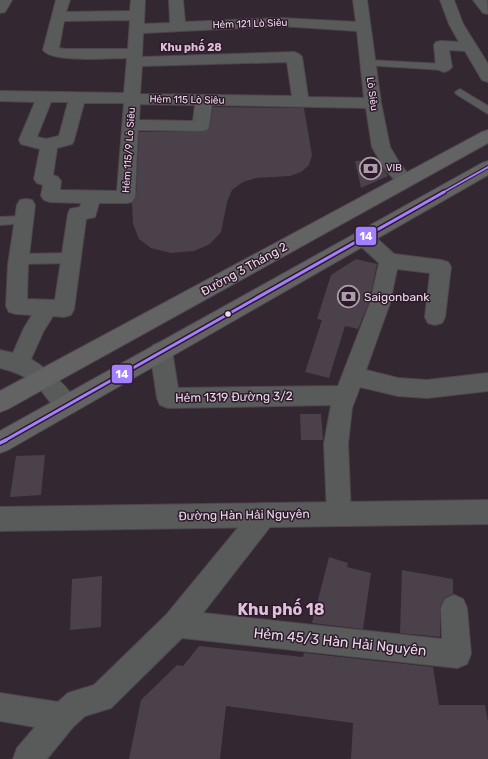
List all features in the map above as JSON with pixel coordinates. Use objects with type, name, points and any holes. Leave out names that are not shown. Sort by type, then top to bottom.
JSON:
[{"type":"main road","name":"Đường 3 Tháng 2","points":[[0,402],[488,136]]},
{"type":"main road","points":[[0,443],[488,167]]},
{"type":"street","points":[[0,9],[6,0]]},
{"type":"street","points":[[63,0],[51,50],[64,54],[135,58],[294,57],[301,102]]},
{"type":"street","name":"Hẻm 115/9 Lò Siêu","points":[[49,146],[43,179],[52,181],[50,196],[126,197],[138,0]]},
{"type":"street","points":[[176,0],[178,27]]},
{"type":"street","name":"Lò Siêu","points":[[360,0],[373,103],[381,147],[393,168],[405,181]]},
{"type":"street","points":[[449,0],[456,24],[488,77]]},
{"type":"street","points":[[480,0],[488,10]]},
{"type":"street","name":"Hẻm 121 Lò Siêu","points":[[58,17],[137,22],[178,27],[281,22],[364,27]]},
{"type":"street","points":[[444,67],[441,45],[471,47]]},
{"type":"street","name":"Hẻm 115 Lò Siêu","points":[[0,96],[373,103]]},
{"type":"street","points":[[45,97],[27,140],[49,146],[53,142],[66,140],[77,98]]},
{"type":"street","points":[[131,124],[201,126],[204,100]]},
{"type":"street","points":[[25,212],[18,259],[8,282],[16,306],[64,309],[77,214],[88,212],[91,197]]},
{"type":"street","points":[[363,238],[389,261],[441,267],[435,317]]},
{"type":"street","points":[[339,514],[336,444],[341,408],[380,303],[389,261]]},
{"type":"street","points":[[48,308],[9,361],[44,378],[67,404]]},
{"type":"street","name":"Hẻm 1319 Đường 3/2","points":[[161,351],[168,398],[350,386]]},
{"type":"street","points":[[350,386],[427,389],[488,382]]},
{"type":"street","name":"Đường Hàn Hải Nguyên","points":[[0,519],[488,512]]},
{"type":"street","points":[[28,759],[63,717],[78,703],[101,698],[177,624],[264,515]]},
{"type":"street","name":"Hẻm 45/3 Hàn Hải Nguyên","points":[[177,624],[457,654],[454,608]]},
{"type":"street","points":[[0,707],[63,717]]},
{"type":"lane","points":[[368,63],[444,67]]},
{"type":"lane","points":[[460,92],[488,111]]},
{"type":"lane","points":[[0,221],[25,212]]},
{"type":"lane","points":[[18,259],[71,258]]},
{"type":"building","points":[[213,107],[304,108],[312,155],[309,165],[301,172],[290,176],[256,178],[243,182],[232,190],[227,202],[221,232],[210,244],[194,251],[171,253],[151,248],[139,239],[133,224],[132,204],[136,197],[139,132],[207,131],[210,126]]},
{"type":"building","name":"VIB","points":[[377,160],[388,176],[361,188],[355,161]]},
{"type":"building","name":"Saigonbank","points":[[356,259],[377,264],[369,303],[358,329],[345,326],[329,378],[305,372],[322,320],[317,319],[331,275]]},
{"type":"building","points":[[300,414],[321,414],[323,440],[301,440]]},
{"type":"building","points":[[45,455],[41,495],[10,497],[16,456]]},
{"type":"building","points":[[329,557],[348,563],[347,567],[371,573],[363,629],[312,623]]},
{"type":"building","points":[[402,570],[453,579],[453,594],[444,598],[440,607],[440,637],[400,633]]},
{"type":"building","points":[[102,576],[101,627],[70,630],[72,579]]},
{"type":"building","points":[[199,646],[303,657],[304,653],[433,667],[439,705],[485,705],[488,721],[488,759],[351,759],[353,723],[226,706],[220,759],[129,759],[141,700],[177,665],[183,666]]},
{"type":"transit line","name":"14","points":[[0,443],[488,167]]},
{"type":"place","name":"VIB","points":[[371,168]]},
{"type":"place","name":"Saigonbank","points":[[348,297]]},
{"type":"district","name":"Khu phố 28","points":[[191,47]]},
{"type":"district","name":"Khu phố 18","points":[[281,609]]}]
